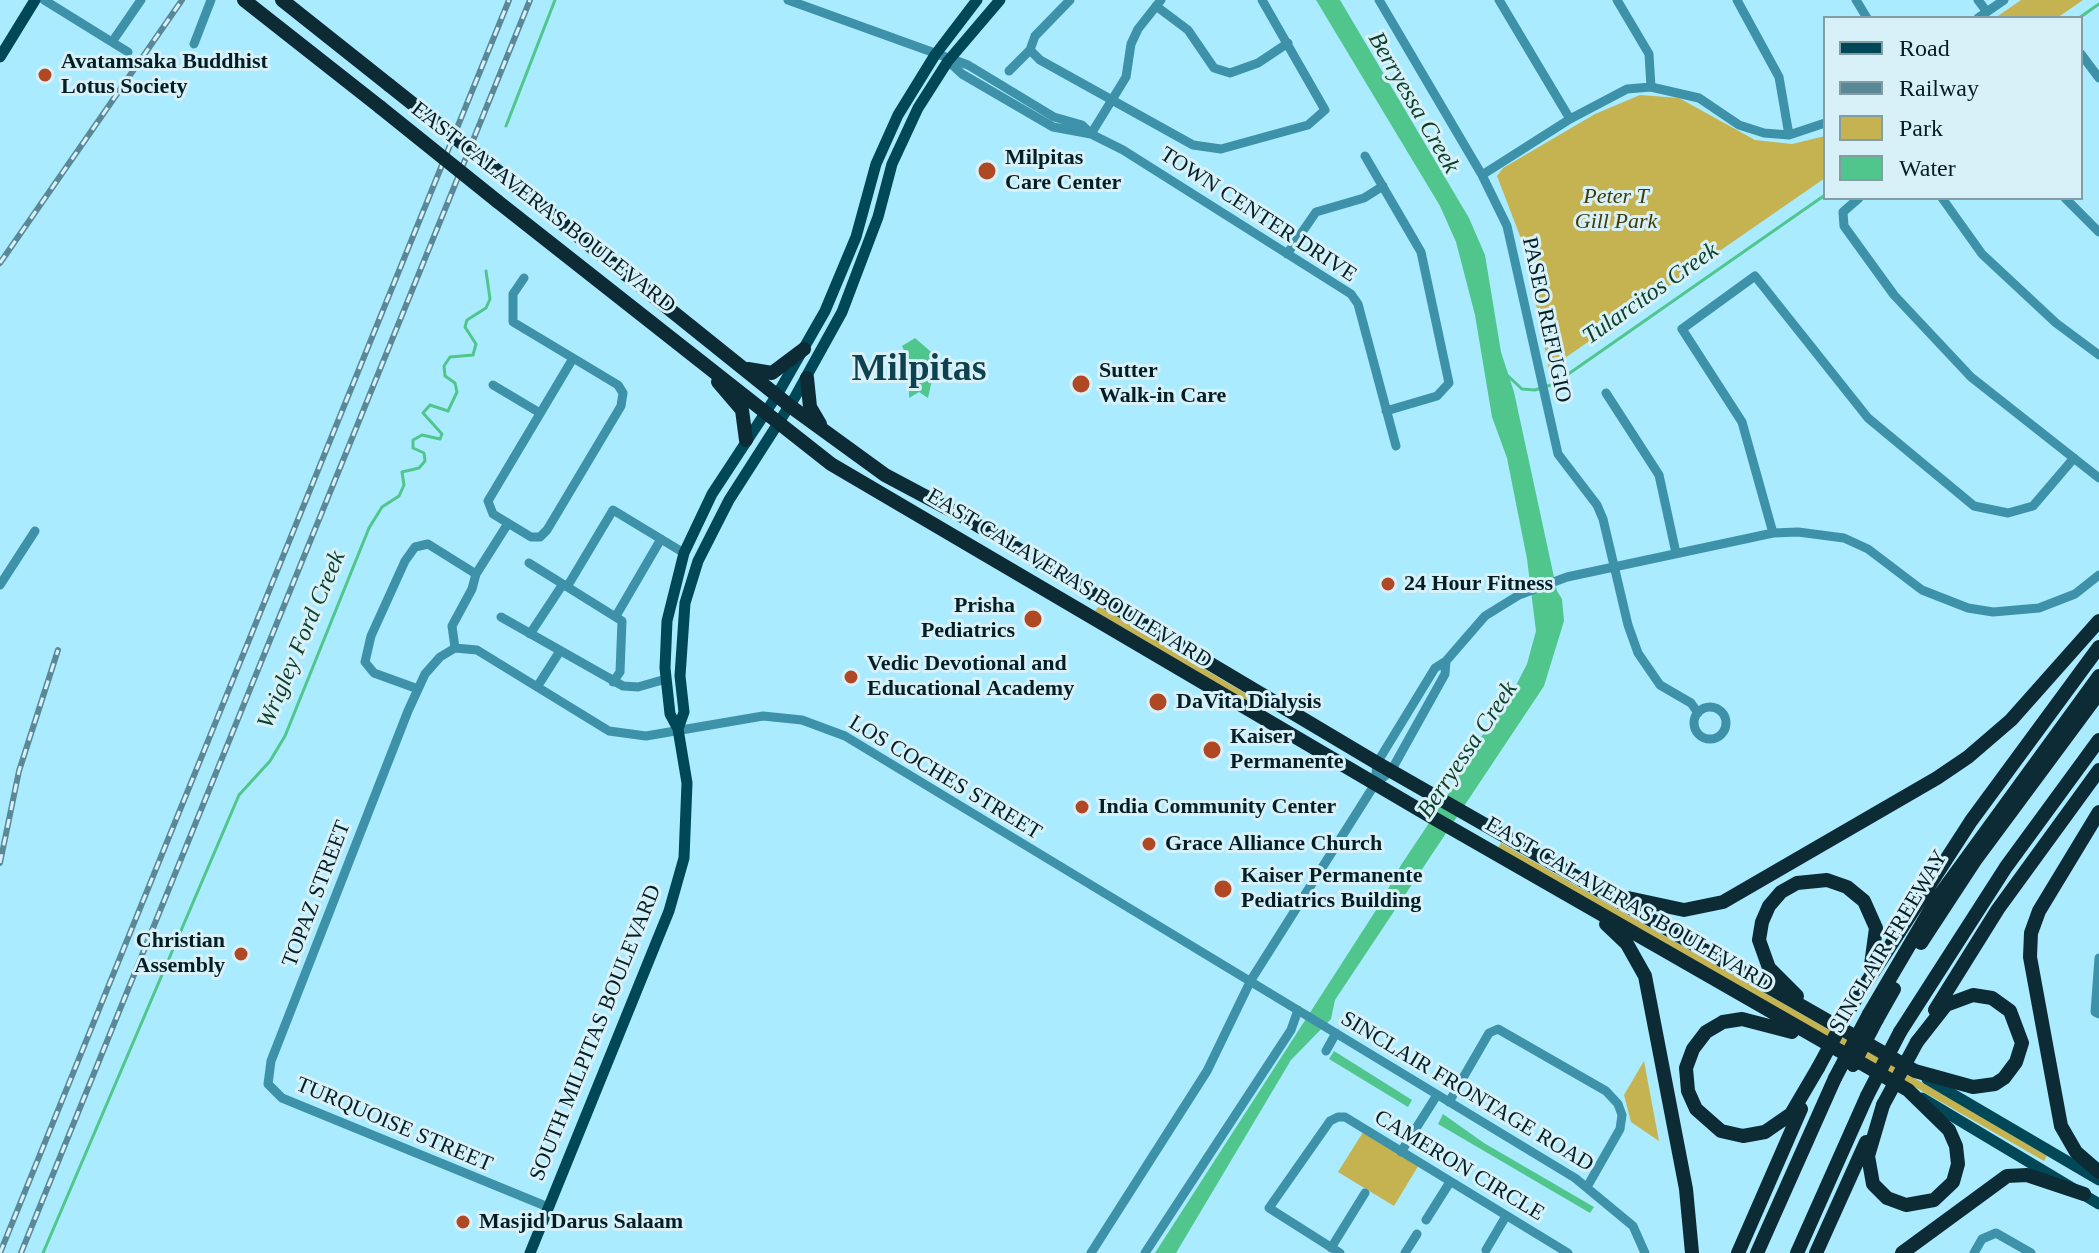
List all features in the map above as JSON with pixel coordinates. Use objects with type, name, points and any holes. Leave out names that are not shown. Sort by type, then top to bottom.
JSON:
[{"type":"highway","name":"EAST CALAVERAS BOULEVARD","points":[[244,0],[831,464],[1430,816],[1908,1090]]},
{"type":"highway","name":"EAST CALAVERAS BOULEVARD","points":[[282,0],[847,449],[1461,812],[1915,1071]]},
{"type":"highway","points":[[744,368],[772,373],[804,349]]},
{"type":"highway","points":[[694,355],[742,410],[746,440]]},
{"type":"highway","points":[[807,378],[810,407],[817,421],[847,449]]},
{"type":"highway","points":[[1585,880],[1653,906],[1684,910],[1723,902],[1968,757],[2011,720],[2099,621]]},
{"type":"highway","points":[[1825,1043],[1751,1019],[1723,1022],[1706,1032],[1693,1049],[1686,1068],[1688,1091],[1696,1109],[1712,1125],[1732,1134],[1754,1135],[1775,1127],[1791,1114],[1852,1005],[1971,821],[2099,647]]},
{"type":"highway","name":"SINCLAIR FREEWAY","points":[[1757,1253],[1873,1017],[1971,849],[2099,676]]},
{"type":"highway","points":[[1873,1017],[1976,859],[2099,693]]},
{"type":"highway","points":[[1797,1253],[1867,1096],[1900,1032],[2006,867],[2099,740]]},
{"type":"highway","points":[[1816,1253],[1883,1105],[1917,1042],[1998,909],[2099,770]]},
{"type":"highway","points":[[2099,812],[2039,911],[2031,933],[2030,957],[2061,1126],[2076,1152],[2099,1172]]},
{"type":"highway","points":[[1835,1025],[1785,986],[1765,959],[1759,940],[1764,914],[1788,887],[1806,881],[1827,880],[1847,887],[1869,908],[1876,928],[1876,947],[1852,1005]]},
{"type":"highway","points":[[1588,907],[1627,944],[1645,976],[1690,1207],[1692,1253]]},
{"type":"highway","points":[[1915,1071],[1962,1085],[1995,1084],[2011,1070],[2022,1043],[2021,1032],[2010,1011],[1992,998],[1973,995],[1946,1005],[1917,1042]]},
{"type":"highway","points":[[1738,1253],[1818,1068]]},
{"type":"highway","points":[[1766,1253],[1840,1080]]},
{"type":"highway","points":[[1883,1105],[1868,1156],[1873,1184],[1887,1198],[1906,1205],[1934,1200],[1953,1182],[1958,1164],[1956,1146],[1949,1130],[1908,1090]]},
{"type":"highway","points":[[1902,1253],[2007,1176],[2027,1175],[2084,1194]]},
{"type":"main road","points":[[0,57],[35,0]]},
{"type":"main road","name":"SOUTH MILPITAS BOULEVARD","points":[[530,1253],[669,911],[684,858],[688,803],[678,729],[670,714],[666,679],[667,621],[684,553],[712,494],[804,349],[856,237],[881,153],[898,115],[935,55],[977,0]]},
{"type":"main road","name":"SOUTH MILPITAS BOULEVARD","points":[[678,729],[684,712],[680,676],[685,603],[692,581],[729,500],[807,378],[854,285],[901,141],[948,61],[1000,0]]},
{"type":"main road","name":"EAST CALAVERAS BOULEVARD","points":[[1915,1071],[2099,1180]]},
{"type":"main road","name":"EAST CALAVERAS BOULEVARD","points":[[1908,1090],[2099,1204]]},
{"type":"street","points":[[44,0],[128,52]]},
{"type":"street","points":[[112,42],[141,0]]},
{"type":"street","points":[[194,44],[211,0]]},
{"type":"street","name":"TOWN CENTER DRIVE","points":[[788,0],[935,55],[1053,127],[1091,134],[1123,150],[1340,286],[1358,304],[1396,446]]},
{"type":"street","points":[[1009,71],[1030,50],[1035,36],[1070,0]]},
{"type":"street","points":[[1030,50],[1040,60],[1193,145],[1221,149],[1308,125],[1325,110],[1262,0]]},
{"type":"street","name":"PASEO REFUGIO","points":[[1379,0],[1482,175],[1511,239],[1558,454],[1566,469],[1588,492],[1603,519],[1628,625],[1648,670],[1660,685],[1691,703],[1698,713]]},
{"type":"street","points":[[1499,0],[1570,119]]},
{"type":"street","points":[[1617,0],[1649,54],[1651,87]]},
{"type":"street","points":[[1737,0],[1779,77],[1789,135]]},
{"type":"street","points":[[1978,0],[1982,15],[2004,0]]},
{"type":"street","points":[[1091,134],[1126,77],[1131,44],[1138,29],[1159,3],[1188,30],[1214,68],[1230,73],[1258,63],[1288,43]]},
{"type":"street","points":[[2083,57],[2099,78]]},
{"type":"street","points":[[1482,175],[1570,119],[1627,89],[1651,87],[1699,98],[1739,125],[1789,135],[1823,124]]},
{"type":"street","points":[[1365,156],[1425,264],[1449,383],[1437,396],[1386,411]]},
{"type":"street","points":[[1287,254],[1316,212],[1364,198],[1383,186]]},
{"type":"street","points":[[1856,200],[1846,206],[1842,218],[1847,232],[1932,340],[1971,377],[2099,478]]},
{"type":"street","points":[[1943,200],[1982,254],[2056,323],[2099,355]]},
{"type":"street","points":[[2067,200],[2099,232]]},
{"type":"street","points":[[1773,533],[1742,422],[1682,329],[1755,276],[1868,418],[1974,506],[1991,512],[2008,513],[2033,506],[2074,458]]},
{"type":"street","points":[[524,278],[513,294],[513,322],[618,385],[623,393],[621,406],[540,537],[522,534],[493,514],[488,501],[572,360]]},
{"type":"street","points":[[493,385],[540,413]]},
{"type":"street","points":[[1606,393],[1659,475],[1676,553]]},
{"type":"street","points":[[530,634],[613,510],[684,553]]},
{"type":"street","points":[[476,574],[428,544],[415,547],[405,561],[371,636],[365,662],[374,673],[418,689],[440,657],[455,648],[452,626],[472,589],[476,574],[507,525]]},
{"type":"street","points":[[0,585],[35,531]]},
{"type":"street","points":[[1375,784],[1377,763],[1435,668],[1446,661],[1485,616],[1519,595],[1567,577],[1773,533],[1844,538],[1868,549],[1922,590],[1968,608],[1993,612],[2039,608],[2075,594],[2099,575]]},
{"type":"street","points":[[616,616],[661,539]]},
{"type":"street","points":[[529,563],[622,621],[620,672],[613,682]]},
{"type":"street","points":[[501,617],[613,682],[638,687],[666,679]]},
{"type":"street","name":"LOS COCHES STREET","points":[[455,648],[477,650],[609,731],[646,736],[763,716],[802,720],[845,736],[1251,980]]},
{"type":"street","points":[[537,687],[560,651]]},
{"type":"street","points":[[1091,1253],[1207,1071],[1251,980],[1375,784],[1391,771],[1445,674],[1446,661]]},
{"type":"street","name":"TOPAZ STREET","points":[[273,1091],[268,1084],[271,1061],[418,689]]},
{"type":"street","points":[[2097,1013],[2099,958]]},
{"type":"street","name":"SINCLAIR FRONTAGE ROAD","points":[[1251,980],[1587,1187],[1633,1226],[1645,1253]]},
{"type":"street","points":[[1145,1253],[1291,1030],[1300,1010]]},
{"type":"street","points":[[1449,1102],[1489,1033],[1498,1029],[1606,1091],[1618,1104],[1622,1115],[1620,1129],[1587,1187]]},
{"type":"street","points":[[1326,1051],[1334,1032]]},
{"type":"street","name":"TURQUOISE STREET","points":[[273,1091],[427,1160],[548,1207]]},
{"type":"street","points":[[1401,1152],[1437,1095]]},
{"type":"street","name":"CAMERON CIRCLE","points":[[1336,1250],[1269,1208],[1330,1121],[1345,1117],[1565,1252]]},
{"type":"street","points":[[1426,1220],[1450,1182]]},
{"type":"street","points":[[1336,1250],[1365,1193]]},
{"type":"street","points":[[1486,1250],[1506,1216]]},
{"type":"street","points":[[1974,1253],[1982,1239],[1996,1233],[2031,1253]]},
{"type":"street","points":[[1405,1253],[1417,1234]]},
{"type":"green space","points":[[2021,0],[2083,0],[2060,16],[1998,16]]},
{"type":"green space","name":"Peter T Gill Park","points":[[1640,95],[1679,98],[1755,140],[1792,144],[1823,136],[1823,179],[1549,369],[1525,249],[1497,176],[1503,168],[1595,114]]},
{"type":"green space","points":[[1099,606],[1258,701],[1255,706],[1095,611]]},
{"type":"green space","points":[[1501,843],[2047,1156],[2044,1161],[1498,848]]},
{"type":"green space","points":[[1644,1061],[1659,1141],[1631,1122],[1624,1095]]},
{"type":"green space","points":[[1365,1129],[1420,1163],[1394,1206],[1338,1172]]},
{"type":"water","points":[[1316,0],[1340,0],[1469,218],[1485,255],[1501,352],[1514,392],[1557,591],[1562,599],[1564,621],[1544,686],[1335,1000],[1331,1019],[1291,1060],[1176,1253],[1155,1253],[1380,904],[1401,865],[1451,790],[1458,769],[1510,697],[1527,664],[1536,631],[1527,559],[1507,458],[1492,417],[1475,315],[1456,242],[1440,206]]},
{"type":"water","points":[[915,338],[937,357],[928,398],[919,392],[909,398],[909,380],[900,359],[908,360],[902,346]]},
{"type":"water","points":[[1334,1051],[1412,1100],[1408,1107],[1329,1059]]},
{"type":"water","points":[[1443,1114],[1484,1143],[1594,1207],[1590,1213],[1438,1124]]},
{"type":"waterway","name":"Wrigley Ford Creek","points":[[506,126],[555,0]]},
{"type":"waterway","name":"Tularcitos Creek","points":[[2082,16],[2099,4]]},
{"type":"waterway","name":"Tularcitos Creek","points":[[1507,375],[1522,389],[1535,390],[1554,384],[1823,196]]},
{"type":"waterway","name":"Wrigley Ford Creek","points":[[43,1253],[239,795],[270,761],[285,736],[369,528],[382,507],[399,496],[404,485],[402,472],[419,468],[425,461],[424,453],[413,448],[413,440],[422,435],[440,439],[442,434],[423,413],[430,405],[448,411],[457,392],[455,383],[445,376],[444,366],[450,357],[473,355],[476,344],[465,327],[467,320],[486,308],[490,299],[486,271]]},
{"type":"railway","points":[[0,263],[182,0]]},
{"type":"railway","points":[[0,1253],[509,0]]},
{"type":"railway","points":[[21,1253],[530,0]]},
{"type":"railway","points":[[0,863],[19,771],[58,650]]},
{"type":"place","name":"Avatamsaka Buddhist Lotus Society","points":[[45,75]]},
{"type":"place","name":"Milpitas Care Center","points":[[987,171]]},
{"type":"place","name":"Sutter Walk-in Care","points":[[1081,384]]},
{"type":"place","name":"24 Hour Fitness","points":[[1388,584]]},
{"type":"place","name":"Prisha Pediatrics","points":[[1033,619]]},
{"type":"place","name":"Vedic Devotional and Educational Academy","points":[[851,677]]},
{"type":"place","name":"DaVita Dialysis","points":[[1158,702]]},
{"type":"place","name":"Kaiser Permanente","points":[[1212,750]]},
{"type":"place","name":"India Community Center","points":[[1082,807]]},
{"type":"place","name":"Grace Alliance Church","points":[[1149,844]]},
{"type":"place","name":"Kaiser Permanente Pediatrics Building","points":[[1223,889]]},
{"type":"place","name":"Christian Assembly","points":[[241,954]]},
{"type":"place","name":"Masjid Darus Salaam","points":[[463,1222]]},
{"type":"district","name":"Milpitas","points":[[919,370]]},
{"type":"water label","name":"Berryessa Creek","points":[[1413,103]]},
{"type":"water label","name":"Berryessa Creek","points":[[1468,750]]}]
